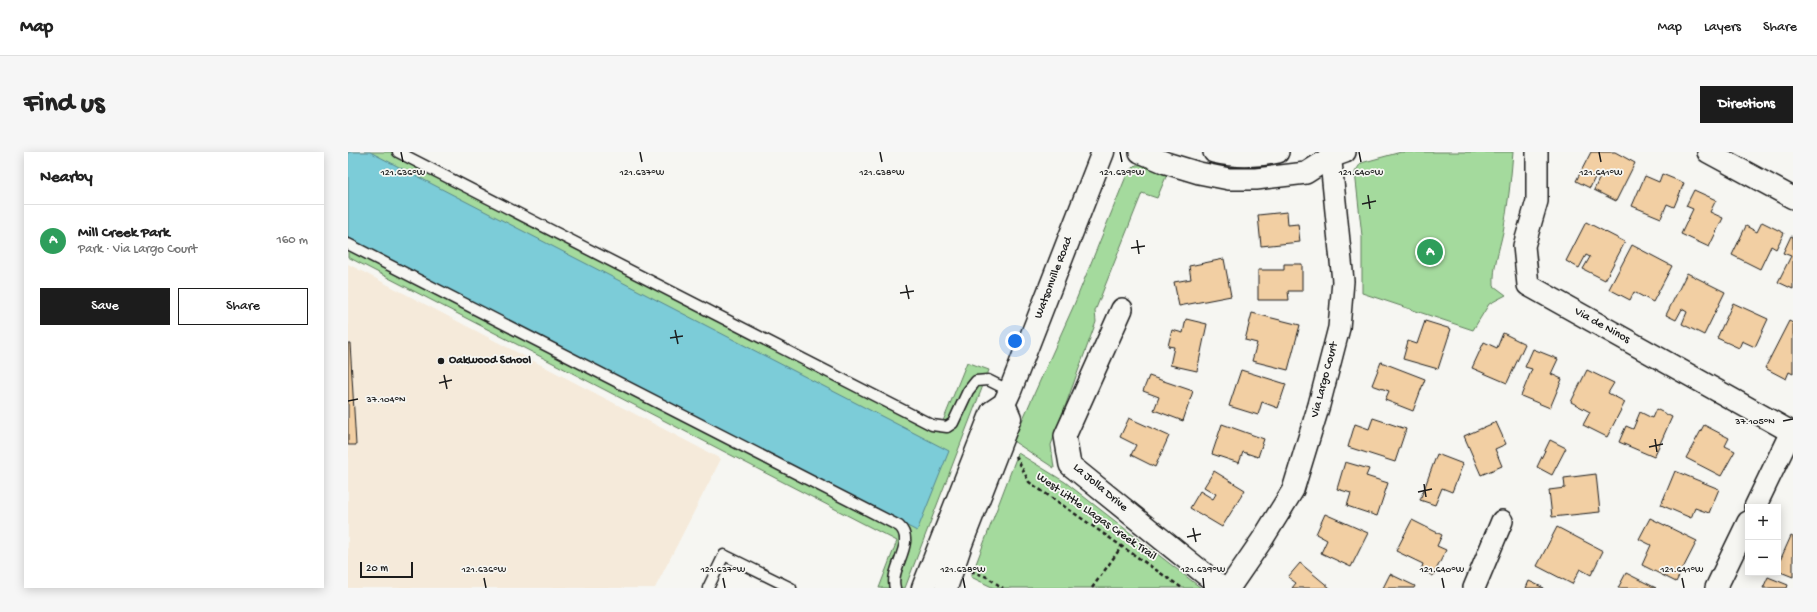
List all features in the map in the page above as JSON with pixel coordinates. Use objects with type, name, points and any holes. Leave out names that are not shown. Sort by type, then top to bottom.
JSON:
[{"type":"main road","name":"Watsonville Road","points":[[1007,397],[1103,152]]},
{"type":"main road","points":[[923,588],[952,540],[984,458],[1010,418],[1007,397]]},
{"type":"main road","points":[[946,588],[952,540]]},
{"type":"street","points":[[1140,152],[1166,163],[1199,172],[1236,179],[1256,179],[1306,173],[1331,153]]},
{"type":"street","points":[[1214,152],[1229,156],[1262,155],[1278,152]]},
{"type":"street","name":"Via de Ninos","points":[[1538,152],[1537,201],[1524,246],[1528,285],[1792,433]]},
{"type":"street","points":[[1708,152],[1793,198]]},
{"type":"street","name":"Via Largo Court","points":[[1229,588],[1262,540],[1293,490],[1319,405],[1339,328],[1343,281],[1331,153]]},
{"type":"street","name":"La Jolla Drive","points":[[1122,309],[1065,436],[1070,465],[1222,588]]},
{"type":"street","points":[[1756,504],[1792,433]]},
{"type":"street","points":[[1474,588],[1502,521]]},
{"type":"street","points":[[1716,588],[1745,528]]},
{"type":"lane","points":[[398,152],[932,425],[947,427],[953,423],[968,391],[976,380],[988,380],[1007,397]]},
{"type":"lane","points":[[348,244],[899,526],[905,531],[906,538],[898,566],[895,588]]},
{"type":"lane","points":[[708,588],[724,555],[778,585],[791,588]]},
{"type":"path","name":"West Little Llagas Creek Trail","points":[[1015,454],[1029,482],[1182,588]]},
{"type":"path","points":[[1092,588],[1122,546]]},
{"type":"path","points":[[970,571],[987,577],[1002,588]]},
{"type":"shaded area","name":"Oakwood School","points":[[348,264],[721,459],[655,588],[348,588]]},
{"type":"green space","points":[[348,152],[409,152],[941,426],[967,362],[989,370],[905,588],[879,588],[897,541],[348,257]]},
{"type":"green space","points":[[1401,152],[1513,152],[1506,212],[1495,265],[1494,279],[1494,286],[1506,295],[1489,304],[1473,330],[1362,293],[1362,236],[1355,172],[1361,163]]},
{"type":"green space","points":[[1150,164],[1168,172],[1157,198],[1142,193],[1095,311],[1096,322],[1051,445],[1054,468],[1013,441],[1074,305],[1127,174],[1136,165]]},
{"type":"green space","points":[[1018,453],[1065,482],[1201,588],[994,588],[971,577]]},
{"type":"water","points":[[348,152],[370,152],[949,451],[917,531],[348,238]]},
{"type":"building","points":[[1591,152],[1615,152],[1635,163],[1616,201],[1594,190],[1600,177],[1596,175],[1590,188],[1576,181]]},
{"type":"building","points":[[1662,174],[1684,183],[1674,207],[1667,204],[1661,218],[1632,206],[1645,176],[1659,182]]},
{"type":"building","points":[[1694,190],[1716,200],[1710,212],[1723,218],[1709,247],[1681,234],[1693,209],[1686,206]]},
{"type":"building","points":[[1287,212],[1288,225],[1298,224],[1300,242],[1261,246],[1258,215]]},
{"type":"building","points":[[1586,222],[1625,242],[1605,280],[1583,269],[1590,257],[1586,255],[1579,268],[1566,261]]},
{"type":"building","points":[[1762,222],[1784,233],[1776,249],[1771,246],[1760,269],[1732,255],[1746,226],[1757,232]]},
{"type":"building","points":[[1791,236],[1793,237],[1793,289],[1778,282],[1791,256],[1783,253]]},
{"type":"building","points":[[1632,245],[1672,266],[1653,302],[1634,292],[1630,300],[1609,289]]},
{"type":"building","points":[[1224,259],[1231,296],[1179,306],[1174,282],[1191,279],[1189,266]]},
{"type":"building","points":[[1284,264],[1302,264],[1302,291],[1288,291],[1289,300],[1258,300],[1258,270],[1284,270]]},
{"type":"building","points":[[1687,273],[1725,292],[1704,335],[1682,324],[1687,312],[1682,309],[1676,320],[1666,315]]},
{"type":"building","points":[[1733,303],[1768,319],[1755,347],[1742,341],[1739,348],[1717,338]]},
{"type":"building","points":[[1252,313],[1300,325],[1288,370],[1252,361],[1257,343],[1245,340]]},
{"type":"building","points":[[1186,319],[1207,324],[1197,371],[1170,365],[1174,347],[1168,346],[1172,330],[1183,333]]},
{"type":"building","points":[[1425,321],[1451,329],[1438,369],[1403,359],[1408,341],[1417,344]]},
{"type":"building","points":[[1789,321],[1793,323],[1793,374],[1789,372],[1786,379],[1765,368]]},
{"type":"building","points":[[1503,333],[1525,344],[1507,383],[1472,368],[1484,342],[1497,348]]},
{"type":"building","points":[[348,343],[350,343],[356,445],[348,445]]},
{"type":"building","points":[[1533,349],[1558,359],[1551,374],[1562,379],[1550,408],[1521,396],[1532,369],[1525,367]]},
{"type":"building","points":[[1381,362],[1425,379],[1413,411],[1385,400],[1389,391],[1372,385]]},
{"type":"building","points":[[1241,370],[1286,384],[1278,408],[1262,402],[1258,415],[1229,406]]},
{"type":"building","points":[[1587,370],[1614,383],[1608,393],[1625,402],[1607,437],[1583,425],[1590,412],[1571,402]]},
{"type":"building","points":[[1149,376],[1193,391],[1183,421],[1154,410],[1159,397],[1143,391]]},
{"type":"building","points":[[1656,409],[1672,417],[1654,457],[1619,442],[1626,426],[1633,429],[1640,412],[1652,418]]},
{"type":"building","points":[[1129,418],[1169,436],[1155,467],[1131,455],[1136,445],[1120,437]]},
{"type":"building","points":[[1373,418],[1406,429],[1395,462],[1348,447],[1355,424],[1369,429]]},
{"type":"building","points":[[1496,422],[1506,444],[1495,449],[1502,466],[1481,475],[1464,436]]},
{"type":"building","points":[[1222,424],[1264,439],[1258,457],[1243,452],[1239,463],[1212,454]]},
{"type":"building","points":[[1704,425],[1729,438],[1725,446],[1735,451],[1721,476],[1686,458]]},
{"type":"building","points":[[1550,440],[1566,448],[1552,475],[1537,467]]},
{"type":"building","points":[[1437,454],[1463,464],[1452,492],[1442,488],[1435,505],[1420,500]]},
{"type":"building","points":[[1345,462],[1369,469],[1366,476],[1388,483],[1377,516],[1347,506],[1351,493],[1337,489]]},
{"type":"building","points":[[1214,471],[1245,490],[1222,527],[1190,508],[1200,491],[1213,499],[1216,494],[1204,487]]},
{"type":"building","points":[[1675,471],[1719,489],[1709,513],[1695,508],[1691,518],[1661,505]]},
{"type":"building","points":[[1596,474],[1600,512],[1552,517],[1549,490],[1565,488],[1564,478]]},
{"type":"building","points":[[1325,514],[1368,533],[1351,567],[1321,553],[1327,540],[1316,534]]},
{"type":"building","points":[[1650,518],[1697,541],[1676,582],[1642,565],[1651,545],[1639,539]]},
{"type":"building","points":[[1412,520],[1442,535],[1437,546],[1446,550],[1433,576],[1421,570],[1423,564],[1396,551]]},
{"type":"building","points":[[1557,527],[1603,551],[1591,575],[1580,569],[1572,584],[1537,566]]},
{"type":"building","points":[[1791,536],[1793,537],[1793,577],[1781,572],[1781,558]]},
{"type":"building","points":[[1300,563],[1330,588],[1292,588],[1296,583],[1288,577]]},
{"type":"building","points":[[1626,573],[1656,588],[1618,588]]},
{"type":"building","points":[[1390,574],[1415,586],[1414,588],[1383,588]]},
{"type":"building","points":[[1768,577],[1788,585],[1787,588],[1763,588]]},
{"type":"building","points":[[1529,581],[1544,588],[1526,588]]},
{"type":"place","name":"Mill Creek Park","points":[[1430,252]]},
{"type":"place","name":"Oakwood School","points":[[441,361]]}]
